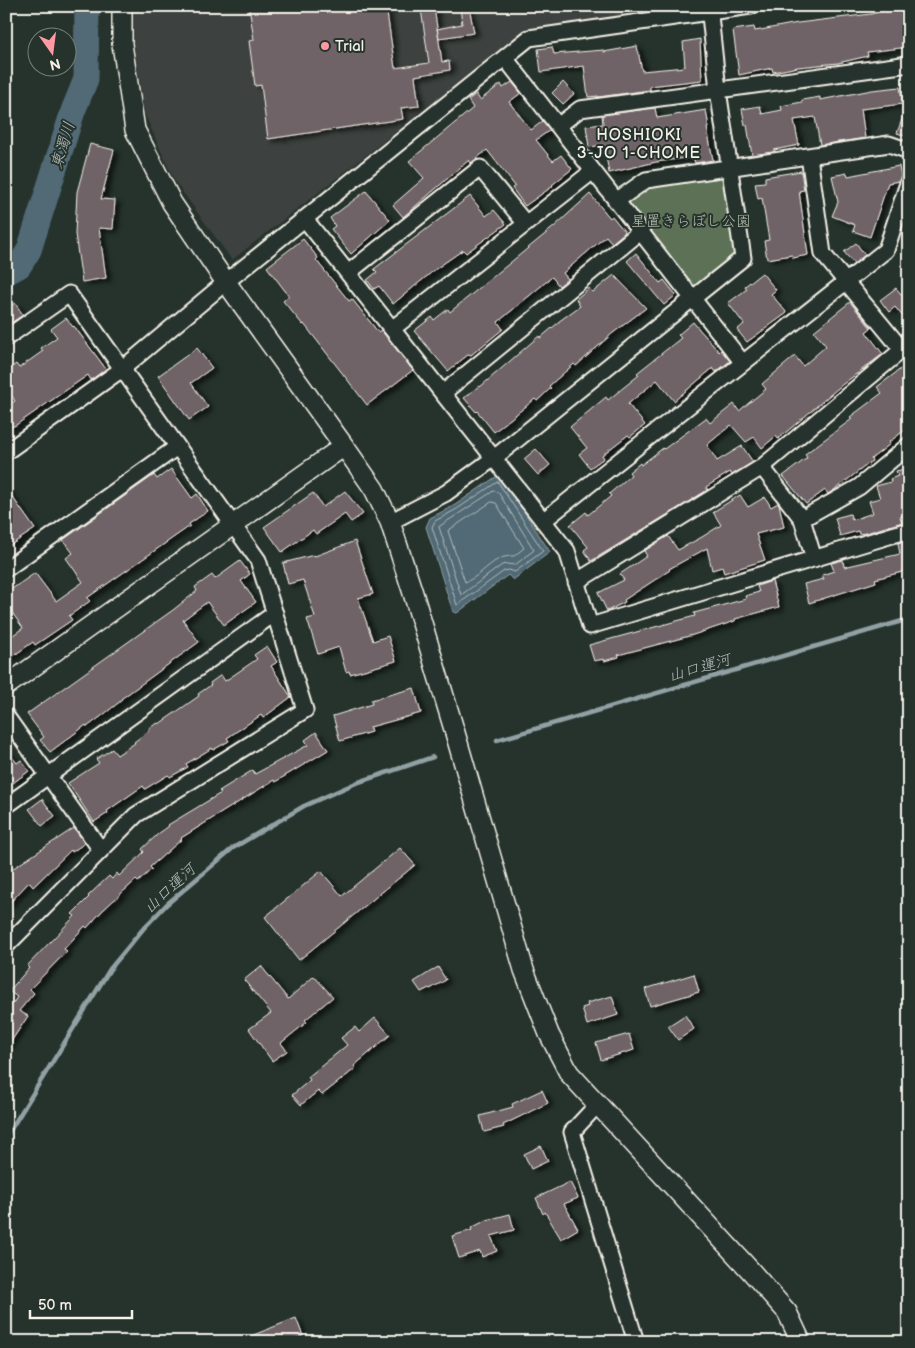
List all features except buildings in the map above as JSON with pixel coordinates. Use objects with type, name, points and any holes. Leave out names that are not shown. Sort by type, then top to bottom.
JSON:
[{"type":"street","points":[[122,6],[122,44],[135,130],[172,203],[374,489],[390,522],[451,716],[524,970],[549,1034],[569,1073],[787,1312],[801,1342]]},
{"type":"street","points":[[6,452],[122,369],[226,282],[529,38],[709,9],[751,6]]},
{"type":"street","points":[[390,522],[446,493],[494,458],[744,258],[718,90],[709,9]]},
{"type":"street","points":[[505,58],[743,363]]},
{"type":"street","points":[[558,126],[580,109],[909,64]]},
{"type":"street","points":[[616,201],[646,180],[730,166],[889,144],[909,151]]},
{"type":"street","points":[[576,582],[762,467],[906,350],[822,254],[809,156]]},
{"type":"street","points":[[348,273],[480,168],[526,224]]},
{"type":"street","points":[[392,329],[593,172]]},
{"type":"street","points":[[543,521],[886,250],[909,180]]},
{"type":"street","points":[[305,219],[567,551],[590,626],[909,530]]},
{"type":"street","points":[[443,393],[640,232]]},
{"type":"street","points":[[6,338],[69,294],[232,526],[258,560],[305,710],[136,815],[6,946]]},
{"type":"street","points":[[802,519],[859,487],[909,445]]},
{"type":"street","points":[[6,686],[344,446]]},
{"type":"street","points":[[6,569],[177,447]]},
{"type":"street","points":[[762,467],[802,519],[814,559]]},
{"type":"street","points":[[6,806],[275,613]]},
{"type":"street","points":[[6,716],[101,850]]},
{"type":"street","points":[[597,1105],[572,1132],[636,1342]]},
{"type":"shaded area","points":[[133,6],[694,6],[530,29],[517,37],[232,260],[174,180],[145,115],[131,28]]},
{"type":"green space","name":"星置きらぼし公園","points":[[730,166],[743,258],[692,299],[616,201],[646,180]]},
{"type":"water","points":[[500,474],[550,552],[513,580],[508,575],[457,613],[453,612],[426,527],[430,518],[455,505]]},
{"type":"waterway","name":"東濁川","points":[[6,273],[19,266],[29,250],[73,111],[86,79],[87,6]]},
{"type":"waterway","name":"山口運河","points":[[497,740],[909,619]]},
{"type":"waterway","name":"山口運河","points":[[6,1137],[110,969],[143,929],[167,904],[233,848],[304,806],[356,783],[433,757]]},
{"type":"place","name":"Trial","points":[[325,46]]},
{"type":"district","name":"HOSHIOKI 3-JO 1-CHOME","points":[[639,143]]}]
